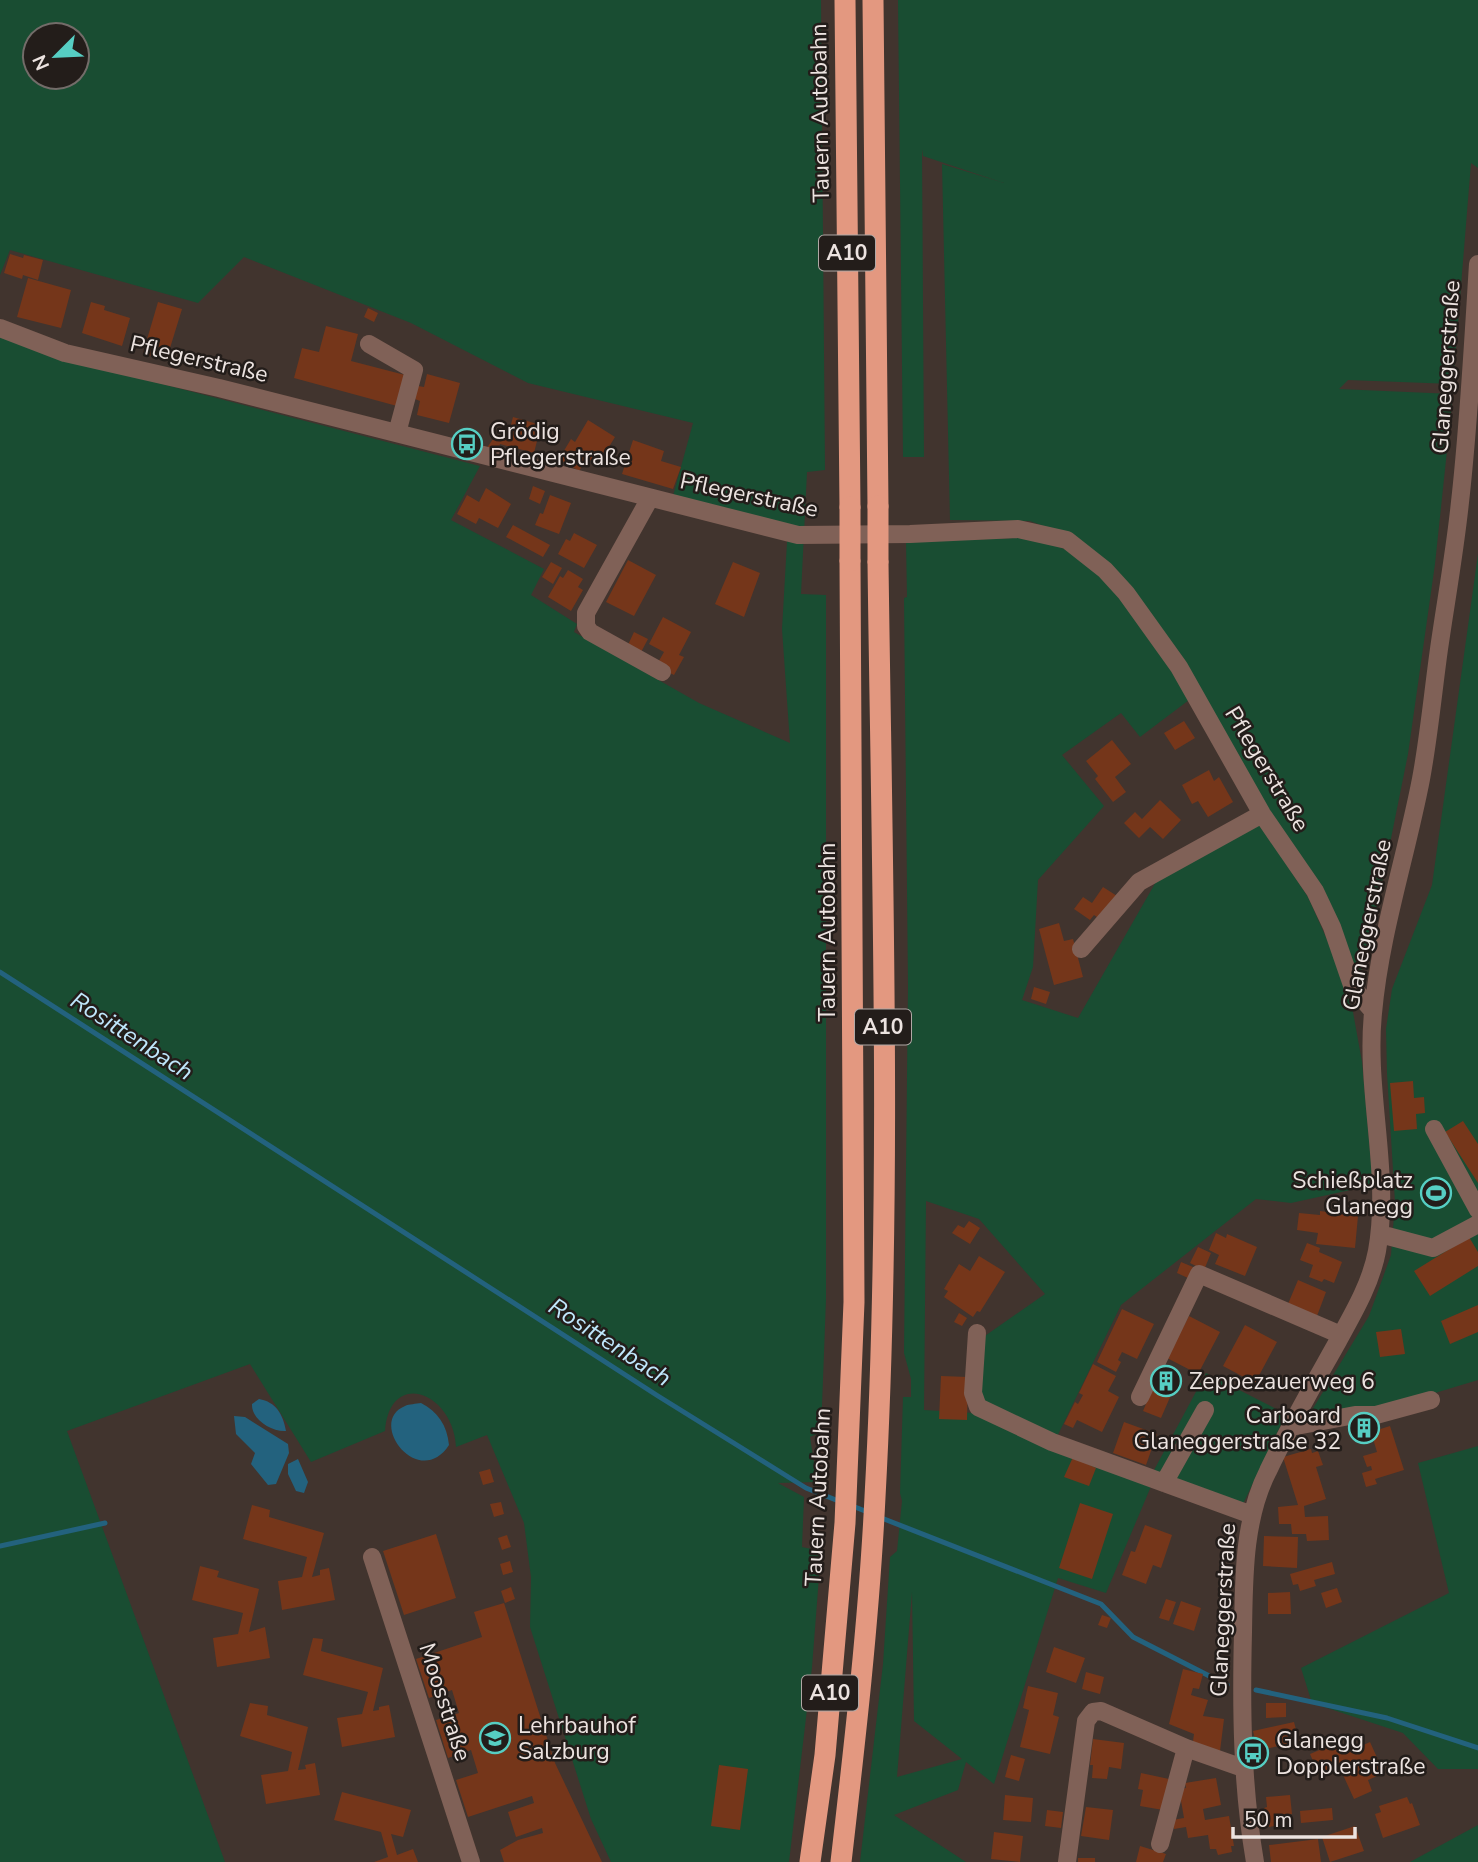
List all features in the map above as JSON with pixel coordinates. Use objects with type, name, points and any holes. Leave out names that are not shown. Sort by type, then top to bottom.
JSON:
[{"type":"highway","name":"Tauern Autobahn","points":[[810,1862],[825,1755],[845,1523],[854,1302],[845,0]]},
{"type":"highway","name":"A10","points":[[841,1862],[854,1754],[873,1534],[882,1306],[884,1137],[873,0]]},
{"type":"street","name":"Glaneggerstraße","points":[[1255,1862],[1247,1818],[1243,1768],[1244,1601],[1252,1516],[1265,1476],[1368,1284],[1376,1257],[1380,1234],[1381,1175],[1373,1104],[1373,1011],[1380,964],[1422,776],[1460,506],[1478,264]]},
{"type":"street","name":"Pflegerstraße","points":[[0,328],[65,353],[219,388],[798,535],[1018,529],[1067,540],[1105,570],[1146,619],[1179,667],[1262,814],[1315,891],[1332,927],[1353,988],[1373,1011]]},
{"type":"street","points":[[369,344],[414,370],[397,433]]},
{"type":"street","points":[[650,498],[586,613],[586,626],[590,632],[662,672]]},
{"type":"street","points":[[1081,948],[1139,882],[1262,814]]},
{"type":"street","points":[[1434,1129],[1478,1210]]},
{"type":"street","points":[[1380,1234],[1433,1248],[1478,1224]]},
{"type":"street","points":[[1140,1397],[1199,1273],[1341,1335]]},
{"type":"street","points":[[976,1333],[974,1393],[978,1407],[1052,1442],[1252,1516]]},
{"type":"street","points":[[1291,1427],[1355,1415],[1376,1415],[1431,1400]]},
{"type":"street","points":[[1164,1483],[1205,1410]]},
{"type":"street","name":"Moosstraße","points":[[372,1557],[471,1862]]},
{"type":"street","points":[[1067,1862],[1086,1721],[1093,1712],[1101,1712],[1186,1748],[1243,1768]]},
{"type":"street","points":[[1160,1844],[1186,1748]]},
{"type":"green space","points":[[0,0],[821,0],[825,470],[807,472],[801,594],[826,595],[826,1299],[821,1432],[810,1437],[817,1482],[778,1483],[804,1497],[802,1547],[821,1551],[812,1667],[789,1862],[611,1862],[591,1819],[530,1627],[531,1577],[524,1523],[487,1435],[456,1447],[453,1428],[445,1413],[434,1401],[422,1395],[409,1394],[398,1399],[389,1411],[385,1431],[311,1462],[250,1364],[67,1431],[225,1862],[0,1862],[0,334],[65,359],[480,466],[451,520],[544,569],[531,595],[577,624],[574,632],[699,703],[790,743],[782,629],[788,525],[673,496],[693,423],[528,383],[411,323],[244,257],[198,303],[10,250],[0,275]]},
{"type":"green space","points":[[898,0],[1478,0],[1478,168],[1471,163],[1453,384],[1348,380],[1339,389],[1453,394],[1435,564],[1408,754],[1379,898],[1359,979],[1177,652],[1068,535],[1030,521],[950,520],[942,164],[1004,183],[923,156],[922,149],[924,457],[903,457]]},
{"type":"green space","points":[[1019,538],[1071,552],[1105,579],[1138,618],[1189,700],[1140,737],[1121,713],[1062,755],[1104,806],[1038,880],[1033,967],[1022,1000],[1078,1018],[1157,880],[1259,823],[1308,897],[1329,944],[1353,1012],[1362,1062],[1373,1185],[1291,1203],[1256,1199],[1121,1305],[1052,1447],[1152,1484],[1106,1593],[1058,1578],[994,1784],[966,1762],[958,1790],[894,1815],[966,1862],[860,1862],[883,1664],[890,1557],[897,1551],[902,1501],[903,1397],[911,1397],[911,1379],[904,1353],[908,986],[904,598],[907,597],[906,542]],"holes":[[[926,1201],[979,1219],[1045,1294],[982,1338],[975,1413],[924,1410]],[[912,1592],[914,1721],[962,1759],[897,1777]]]},
{"type":"green space","points":[[1478,554],[1478,1380],[1382,1409],[1312,1410],[1369,1316],[1391,1255],[1395,1202],[1386,1029],[1392,989],[1432,885]]},
{"type":"green space","points":[[1206,1373],[1286,1414],[1243,1504],[1153,1472]]},
{"type":"green space","points":[[1478,1446],[1478,1769],[1438,1769],[1403,1733],[1312,1703],[1301,1668],[1449,1593],[1418,1463]]},
{"type":"green space","points":[[1478,1825],[1478,1862],[1410,1862]]},
{"type":"water","points":[[259,1399],[278,1410],[286,1431],[274,1429],[258,1419],[252,1404]]},
{"type":"water","points":[[421,1403],[441,1420],[449,1445],[437,1457],[424,1461],[401,1449],[394,1438],[391,1425],[394,1414],[405,1406]]},
{"type":"water","points":[[234,1416],[245,1417],[288,1444],[289,1453],[276,1484],[268,1485],[251,1464],[255,1453],[236,1434]]},
{"type":"water","points":[[298,1459],[308,1482],[304,1493],[296,1491],[288,1474],[288,1464]]},
{"type":"building","points":[[10,254],[43,260],[38,280],[23,275],[22,279],[4,273]]},
{"type":"building","points":[[28,278],[71,290],[61,328],[17,317]]},
{"type":"building","points":[[91,302],[105,306],[104,310],[130,318],[122,346],[82,333]]},
{"type":"building","points":[[158,302],[182,309],[166,361],[143,353]]},
{"type":"building","points":[[368,308],[378,313],[374,322],[364,317]]},
{"type":"building","points":[[326,326],[358,334],[351,361],[405,375],[397,406],[294,378],[302,348],[319,352]]},
{"type":"building","points":[[427,374],[460,383],[449,423],[417,415],[420,401],[415,399],[418,386],[424,387]]},
{"type":"building","points":[[513,417],[541,425],[534,453],[500,444],[497,453],[486,449],[496,435],[502,437],[504,430],[509,432]]},
{"type":"building","points":[[588,420],[615,437],[598,465],[587,458],[579,471],[559,459],[571,439],[575,442]]},
{"type":"building","points":[[633,440],[664,451],[661,461],[681,467],[673,489],[622,474]]},
{"type":"building","points":[[533,486],[545,491],[540,504],[529,499]]},
{"type":"building","points":[[486,488],[511,504],[498,528],[479,518],[476,524],[457,514],[467,495],[479,502]]},
{"type":"building","points":[[550,495],[571,503],[559,534],[535,525],[540,513],[543,514]]},
{"type":"building","points":[[513,525],[550,545],[543,557],[506,537]]},
{"type":"building","points":[[574,533],[597,545],[584,568],[558,554],[566,539],[570,541]]},
{"type":"building","points":[[628,560],[656,575],[634,616],[606,602]]},
{"type":"building","points":[[551,562],[562,568],[553,584],[542,577]]},
{"type":"building","points":[[733,562],[760,573],[744,617],[715,604]]},
{"type":"building","points":[[568,570],[583,579],[578,587],[583,590],[571,611],[548,597],[560,576],[563,578]]},
{"type":"building","points":[[663,617],[691,632],[679,655],[684,657],[674,675],[656,666],[664,652],[649,644]]},
{"type":"building","points":[[634,632],[648,639],[639,656],[626,649]]},
{"type":"building","points":[[1184,721],[1195,738],[1175,750],[1164,733]]},
{"type":"building","points":[[1112,740],[1131,764],[1115,777],[1126,792],[1113,802],[1095,779],[1098,776],[1086,761]]},
{"type":"building","points":[[1209,770],[1214,781],[1219,777],[1233,802],[1208,817],[1198,801],[1192,804],[1182,785]]},
{"type":"building","points":[[1160,800],[1181,820],[1163,839],[1150,827],[1139,838],[1124,823],[1135,812],[1142,819]]},
{"type":"building","points":[[1103,887],[1117,896],[1101,920],[1094,915],[1090,920],[1074,909],[1083,897],[1092,903]]},
{"type":"building","points":[[1059,923],[1064,941],[1073,939],[1083,977],[1054,985],[1039,929]]},
{"type":"building","points":[[1034,987],[1050,992],[1046,1004],[1031,999]]},
{"type":"building","points":[[1413,1081],[1414,1098],[1424,1097],[1425,1113],[1416,1114],[1417,1129],[1394,1131],[1390,1083]]},
{"type":"building","points":[[1463,1121],[1478,1144],[1478,1183],[1445,1132]]},
{"type":"building","points":[[1320,1211],[1358,1216],[1355,1248],[1316,1244],[1318,1233],[1297,1230],[1299,1213],[1320,1215]]},
{"type":"building","points":[[969,1221],[980,1228],[970,1244],[952,1233],[958,1225],[964,1228]]},
{"type":"building","points":[[1216,1233],[1226,1238],[1227,1234],[1257,1247],[1245,1276],[1215,1264],[1219,1255],[1209,1250]]},
{"type":"building","points":[[1469,1237],[1478,1252],[1478,1266],[1430,1296],[1414,1271]]},
{"type":"building","points":[[1307,1243],[1320,1248],[1319,1252],[1342,1262],[1334,1283],[1309,1277],[1313,1265],[1300,1260]]},
{"type":"building","points":[[1198,1247],[1211,1253],[1204,1270],[1190,1263]]},
{"type":"building","points":[[979,1256],[1005,1272],[980,1312],[977,1311],[973,1317],[944,1297],[948,1291],[944,1289],[959,1264],[970,1271]]},
{"type":"building","points":[[1181,1262],[1193,1267],[1188,1278],[1177,1273]]},
{"type":"building","points":[[1298,1280],[1326,1292],[1317,1316],[1288,1304]]},
{"type":"building","points":[[1478,1305],[1478,1332],[1450,1344],[1441,1321]]},
{"type":"building","points":[[1122,1309],[1154,1324],[1137,1359],[1122,1352],[1116,1372],[1097,1362]]},
{"type":"building","points":[[959,1313],[967,1318],[962,1326],[954,1322]]},
{"type":"building","points":[[1189,1316],[1220,1332],[1198,1374],[1167,1358]]},
{"type":"building","points":[[1245,1325],[1277,1342],[1255,1383],[1223,1366]]},
{"type":"building","points":[[1401,1329],[1405,1354],[1380,1357],[1376,1332]]},
{"type":"building","points":[[1093,1364],[1116,1376],[1108,1391],[1119,1397],[1102,1432],[1077,1420],[1073,1428],[1064,1424],[1075,1402],[1078,1404],[1083,1395],[1079,1393]]},
{"type":"building","name":"Zeppezauerweg 6","points":[[1163,1369],[1179,1377],[1172,1393],[1154,1385]]},
{"type":"building","points":[[941,1376],[968,1377],[967,1420],[939,1419]]},
{"type":"building","points":[[1153,1387],[1171,1395],[1161,1418],[1143,1411]]},
{"type":"building","name":"Carboard Glaneggerstraße 32","points":[[1366,1420],[1371,1432],[1362,1437],[1356,1424]]},
{"type":"building","points":[[1124,1422],[1157,1434],[1146,1465],[1113,1453]]},
{"type":"building","points":[[1390,1426],[1404,1470],[1375,1479],[1377,1484],[1366,1487],[1362,1473],[1372,1470],[1371,1466],[1367,1467],[1363,1456],[1377,1452],[1371,1432]]},
{"type":"building","points":[[1311,1449],[1312,1453],[1318,1451],[1323,1465],[1316,1467],[1326,1499],[1304,1506],[1305,1517],[1328,1516],[1329,1540],[1307,1541],[1306,1534],[1292,1534],[1291,1524],[1279,1524],[1278,1507],[1298,1505],[1283,1457]]},
{"type":"building","points":[[1073,1457],[1096,1468],[1089,1486],[1064,1477]]},
{"type":"building","points":[[490,1469],[494,1482],[483,1485],[479,1472]]},
{"type":"building","points":[[501,1502],[504,1514],[494,1517],[490,1504]]},
{"type":"building","points":[[1080,1503],[1113,1514],[1092,1579],[1059,1568]]},
{"type":"building","points":[[252,1505],[270,1510],[269,1517],[324,1533],[312,1577],[320,1575],[320,1570],[329,1568],[335,1600],[282,1610],[278,1581],[302,1577],[307,1557],[243,1539]]},
{"type":"building","points":[[1145,1525],[1172,1535],[1161,1568],[1153,1565],[1146,1584],[1122,1575],[1131,1551],[1135,1552]]},
{"type":"building","points":[[436,1534],[456,1598],[404,1615],[383,1551]]},
{"type":"building","points":[[507,1535],[511,1547],[502,1550],[498,1538]]},
{"type":"building","points":[[1264,1536],[1298,1537],[1297,1568],[1263,1566]]},
{"type":"building","points":[[510,1561],[513,1572],[503,1575],[500,1564]]},
{"type":"building","points":[[1332,1562],[1335,1574],[1314,1580],[1316,1586],[1300,1591],[1298,1584],[1293,1585],[1290,1574]]},
{"type":"building","points":[[200,1566],[219,1571],[217,1577],[259,1589],[249,1632],[265,1627],[270,1658],[217,1667],[213,1638],[238,1634],[243,1613],[192,1600]]},
{"type":"building","points":[[511,1587],[515,1599],[505,1603],[501,1591]]},
{"type":"building","points":[[1337,1588],[1342,1602],[1326,1608],[1321,1593]]},
{"type":"building","points":[[1290,1592],[1291,1614],[1268,1614],[1268,1593]]},
{"type":"building","points":[[1166,1599],[1176,1602],[1169,1621],[1159,1618]]},
{"type":"building","points":[[1181,1601],[1201,1608],[1194,1631],[1173,1624]]},
{"type":"building","name":"Lehrbauhof Salzburg","points":[[504,1603],[555,1763],[602,1862],[504,1862],[500,1850],[518,1840],[543,1833],[542,1828],[516,1837],[508,1812],[534,1803],[532,1796],[468,1817],[456,1780],[478,1773],[471,1750],[448,1758],[436,1720],[459,1713],[452,1690],[429,1698],[416,1659],[482,1637],[474,1612]]},
{"type":"building","points":[[1102,1615],[1111,1618],[1107,1628],[1098,1625]]},
{"type":"building","points":[[313,1638],[323,1639],[321,1651],[383,1668],[373,1711],[389,1705],[395,1737],[342,1747],[337,1718],[362,1714],[368,1692],[303,1675]]},
{"type":"building","points":[[1054,1647],[1085,1658],[1076,1683],[1046,1672]]},
{"type":"building","points":[[1183,1669],[1203,1674],[1199,1689],[1193,1688],[1191,1695],[1208,1700],[1203,1716],[1224,1719],[1220,1751],[1192,1748],[1194,1734],[1169,1724]]},
{"type":"building","points":[[1086,1672],[1104,1677],[1100,1694],[1082,1689]]},
{"type":"building","points":[[1028,1686],[1058,1693],[1053,1715],[1059,1717],[1050,1754],[1020,1747],[1029,1710],[1023,1708]]},
{"type":"building","points":[[250,1703],[268,1706],[267,1715],[308,1727],[298,1770],[306,1769],[305,1765],[315,1763],[320,1795],[266,1804],[261,1775],[288,1771],[292,1752],[240,1736]]},
{"type":"building","points":[[1266,1703],[1286,1703],[1286,1717],[1266,1718]]},
{"type":"building","points":[[1294,1722],[1299,1741],[1258,1751],[1253,1731]]},
{"type":"building","points":[[1093,1739],[1124,1743],[1121,1769],[1109,1767],[1107,1779],[1092,1778],[1093,1765],[1090,1765]]},
{"type":"building","points":[[1341,1741],[1346,1753],[1370,1742],[1384,1773],[1368,1780],[1372,1791],[1354,1799],[1339,1766],[1319,1775],[1310,1754]]},
{"type":"building","points":[[1011,1755],[1025,1759],[1019,1781],[1005,1777]]},
{"type":"building","points":[[719,1765],[748,1769],[740,1830],[711,1826]]},
{"type":"building","points":[[1141,1773],[1169,1779],[1163,1810],[1140,1806],[1143,1790],[1138,1789]]},
{"type":"building","points":[[1216,1778],[1221,1805],[1203,1809],[1205,1820],[1229,1816],[1234,1846],[1231,1846],[1232,1852],[1218,1855],[1216,1849],[1210,1849],[1208,1835],[1188,1838],[1186,1827],[1174,1829],[1172,1820],[1184,1818],[1179,1789],[1186,1788],[1185,1783]]},
{"type":"building","points":[[342,1792],[411,1810],[403,1837],[391,1834],[397,1855],[413,1849],[418,1862],[374,1862],[388,1857],[381,1832],[334,1820]]},
{"type":"building","points":[[1005,1795],[1033,1798],[1031,1822],[1003,1820]]},
{"type":"building","points":[[1290,1795],[1292,1814],[1287,1815],[1288,1824],[1269,1827],[1264,1808],[1267,1807],[1266,1797]]},
{"type":"building","points":[[1407,1797],[1420,1825],[1383,1838],[1375,1814],[1381,1812],[1379,1806]]},
{"type":"building","points":[[1086,1807],[1113,1810],[1109,1840],[1081,1836]]},
{"type":"building","points":[[1332,1808],[1333,1820],[1301,1823],[1300,1811]]},
{"type":"building","points":[[1047,1810],[1063,1812],[1061,1828],[1045,1826]]},
{"type":"building","points":[[1355,1826],[1364,1851],[1330,1862],[1322,1837]]},
{"type":"building","points":[[994,1832],[1023,1836],[1020,1862],[991,1859]]},
{"type":"building","points":[[1318,1839],[1321,1862],[1271,1862],[1269,1845]]},
{"type":"building","points":[[1140,1846],[1166,1854],[1163,1862],[1136,1862]]},
{"type":"building","points":[[1078,1858],[1095,1858],[1095,1862],[1078,1862]]},
{"type":"waterway","name":"Rosittenbach","points":[[0,972],[658,1396],[806,1488],[841,1502]]},
{"type":"waterway","name":"Rosittenbach","points":[[850,1505],[870,1513]]},
{"type":"waterway","name":"Rosittenbach","points":[[879,1517],[1101,1604],[1133,1637],[1227,1685]]},
{"type":"waterway","points":[[0,1546],[105,1523]]},
{"type":"waterway","name":"Rosittenbach","points":[[1256,1690],[1387,1718],[1478,1748]]},
{"type":"place","name":"Grödig Pflegerstraße","points":[[467,444]]},
{"type":"place","name":"Schießplatz Glanegg","points":[[1436,1193]]},
{"type":"place","name":"Zeppezauerweg 6","points":[[1166,1381]]},
{"type":"place","name":"Carboard Glaneggerstraße 32","points":[[1364,1428]]},
{"type":"place","name":"Lehrbauhof Salzburg","points":[[495,1738]]},
{"type":"place","name":"Glanegg Dopplerstraße","points":[[1253,1753]]}]
